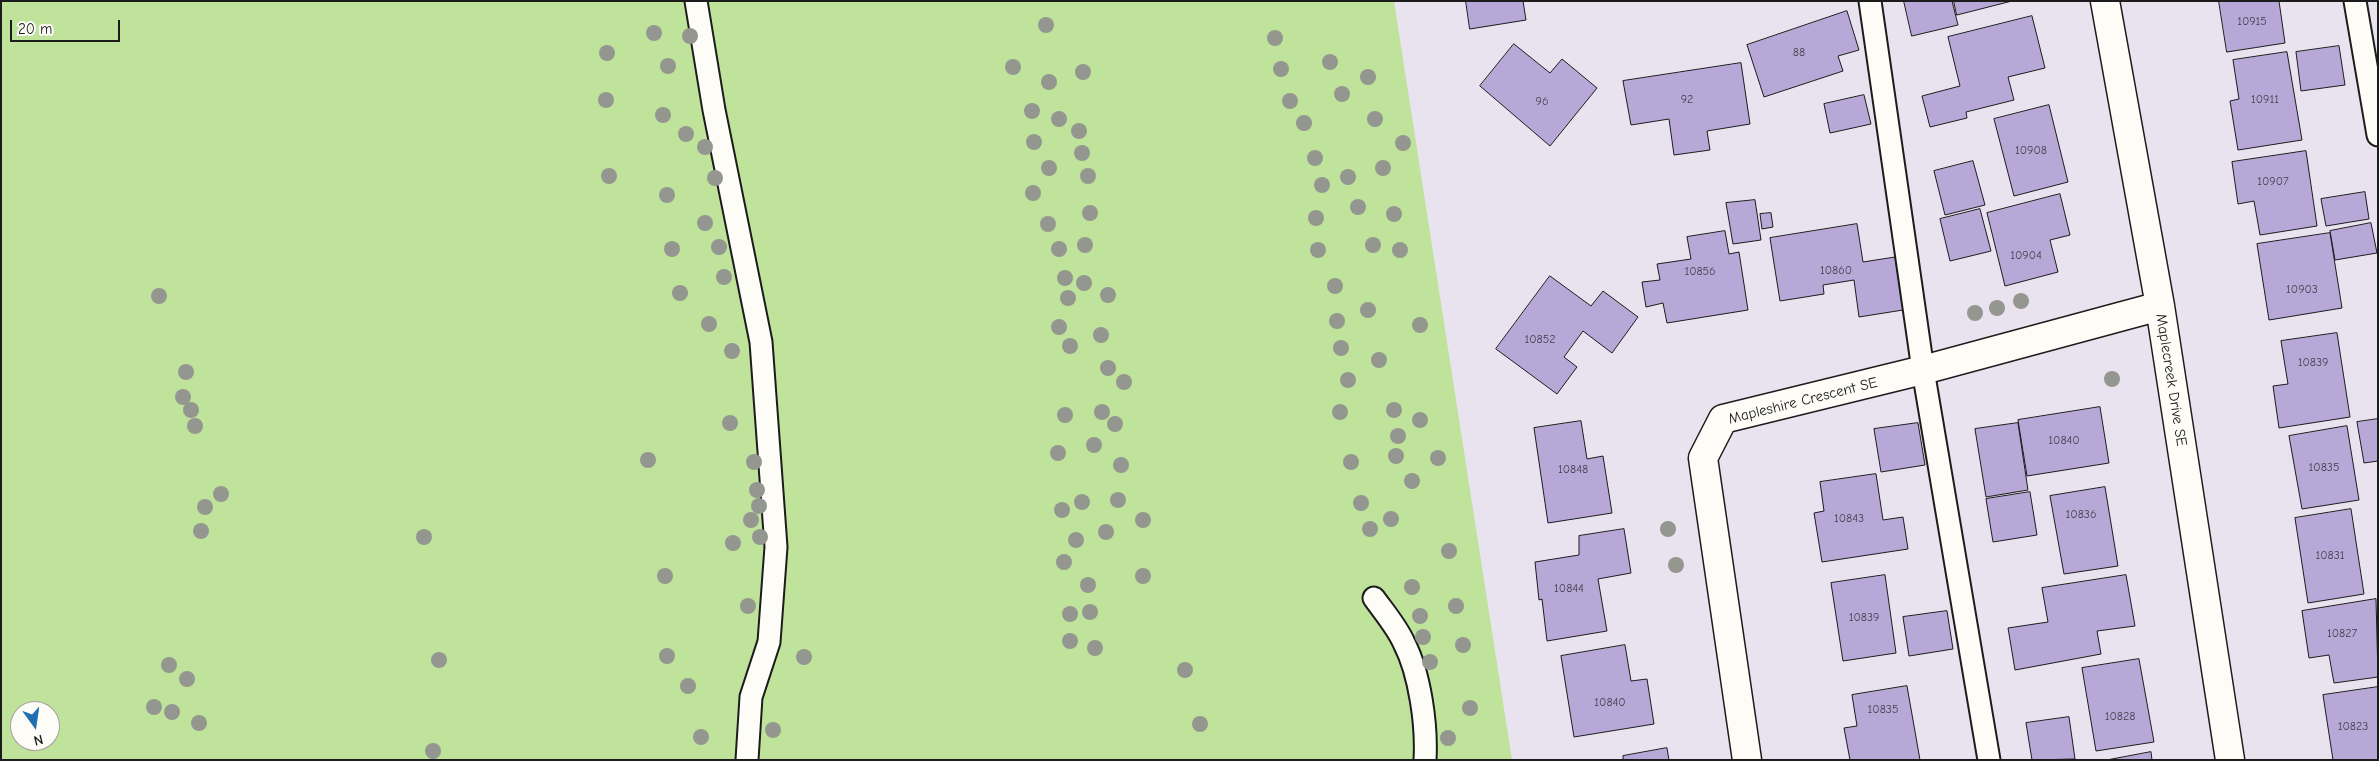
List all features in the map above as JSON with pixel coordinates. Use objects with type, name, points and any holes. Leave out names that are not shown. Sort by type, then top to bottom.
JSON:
[{"type":"street","name":"Maplecreek Drive SE","points":[[2105,1],[2160,306],[2230,760]]},
{"type":"street","name":"Mapleshire Crescent SE","points":[[1747,760],[1703,458],[1723,419],[1923,370],[2160,306]]},
{"type":"lane","points":[[696,1],[714,110],[761,342],[776,548],[769,642],[751,697],[746,760]]},
{"type":"lane","points":[[1870,1],[1923,370],[1989,760]]},
{"type":"lane","points":[[2355,1],[2378,135]]},
{"type":"lane","points":[[1374,598],[1404,643],[1421,695],[1426,738],[1425,760]]},
{"type":"green space","points":[[1,1],[1394,1],[1512,760],[1,760]]},
{"type":"building","points":[[1466,1],[1523,1],[1526,20],[1470,29]]},
{"type":"building","points":[[1904,1],[1952,1],[1958,25],[1912,36]]},
{"type":"building","points":[[1954,1],[2012,1],[1957,15]]},
{"type":"building","points":[[2219,1],[2279,1],[2285,43],[2227,52]]},
{"type":"building","points":[[1847,11],[1859,50],[1838,56],[1843,71],[1764,97],[1747,45]]},
{"type":"building","points":[[2032,16],[2045,68],[2008,77],[2014,100],[1966,112],[1967,118],[1930,127],[1922,96],[1960,86],[1948,37]]},
{"type":"building","points":[[1514,44],[1550,73],[1562,59],[1597,88],[1550,146],[1480,86]]},
{"type":"building","points":[[2339,46],[2345,85],[2301,91],[2296,52]]},
{"type":"building","points":[[2287,52],[2302,140],[2238,150],[2230,101],[2239,99],[2233,60]]},
{"type":"building","points":[[1741,63],[1750,124],[1707,131],[1710,150],[1674,155],[1669,119],[1631,125],[1623,81]]},
{"type":"building","points":[[1864,95],[1871,124],[1830,133],[1824,104]]},
{"type":"building","points":[[2049,105],[2068,182],[2014,196],[1994,119]]},
{"type":"building","points":[[2306,151],[2317,226],[2260,235],[2254,201],[2238,204],[2232,162]]},
{"type":"building","points":[[1973,161],[1985,205],[1945,215],[1934,171]]},
{"type":"building","points":[[2365,192],[2369,219],[2326,226],[2321,199]]},
{"type":"building","points":[[2060,194],[2070,235],[2050,240],[2058,272],[2005,286],[1987,213]]},
{"type":"building","points":[[1755,200],[1761,240],[1733,244],[1726,203]]},
{"type":"building","points":[[1980,209],[1991,251],[1950,261],[1940,219]]},
{"type":"building","points":[[1771,213],[1773,227],[1762,229],[1760,214]]},
{"type":"building","points":[[2371,223],[2377,253],[2335,260],[2330,231]]},
{"type":"building","points":[[1857,224],[1863,262],[1895,257],[1903,310],[1859,317],[1854,280],[1823,285],[1824,294],[1780,301],[1770,238]]},
{"type":"building","points":[[1725,231],[1729,254],[1739,252],[1748,310],[1667,323],[1663,303],[1646,307],[1642,282],[1660,280],[1657,264],[1691,259],[1687,237]]},
{"type":"building","points":[[2330,233],[2342,308],[2269,320],[2257,244]]},
{"type":"building","points":[[1550,276],[1591,306],[1603,291],[1638,317],[1612,353],[1583,331],[1564,357],[1577,367],[1557,394],[1496,349]]},
{"type":"building","points":[[2337,333],[2350,417],[2279,428],[2273,386],[2288,384],[2281,341]]},
{"type":"building","points":[[2100,407],[2109,463],[2027,476],[2018,420]]},
{"type":"building","points":[[2378,419],[2378,461],[2364,463],[2357,422]]},
{"type":"building","points":[[1581,421],[1587,459],[1603,456],[1612,513],[1548,523],[1534,428]]},
{"type":"building","points":[[1918,423],[1925,465],[1881,472],[1874,429]]},
{"type":"building","points":[[2018,423],[2028,490],[1986,497],[1975,429]]},
{"type":"building","points":[[2347,426],[2359,500],[2302,509],[2289,436]]},
{"type":"building","points":[[1876,474],[1883,520],[1903,517],[1908,549],[1822,562],[1814,513],[1824,511],[1820,482]]},
{"type":"building","points":[[2105,487],[2118,566],[2064,574],[2050,496]]},
{"type":"building","points":[[2030,492],[2037,535],[1993,542],[1986,499]]},
{"type":"building","points":[[2351,509],[2364,594],[2308,603],[2295,518]]},
{"type":"building","points":[[1624,529],[1631,573],[1598,579],[1607,631],[1547,641],[1542,599],[1539,600],[1535,562],[1579,555],[1579,536]]},
{"type":"building","points":[[1885,575],[1896,653],[1843,661],[1831,583]]},
{"type":"building","points":[[2126,575],[2135,626],[2097,631],[2101,654],[2015,670],[2008,628],[2048,622],[2042,588]]},
{"type":"building","points":[[2376,599],[2378,677],[2334,683],[2329,655],[2309,658],[2302,611]]},
{"type":"building","points":[[1947,611],[1953,649],[1909,656],[1903,617]]},
{"type":"building","points":[[1625,645],[1631,681],[1647,679],[1654,724],[1574,737],[1561,656]]},
{"type":"building","points":[[2139,659],[2154,742],[2096,751],[2082,668]]},
{"type":"building","points":[[1907,686],[1920,760],[1850,760],[1844,728],[1857,726],[1852,695]]},
{"type":"building","points":[[2378,687],[2378,760],[2333,760],[2323,695]]},
{"type":"building","points":[[2069,717],[2075,759],[2032,760],[2026,723]]},
{"type":"building","points":[[1667,748],[1669,760],[1623,760],[1623,756]]},
{"type":"building","points":[[2151,752],[2152,760],[2107,760]]}]
